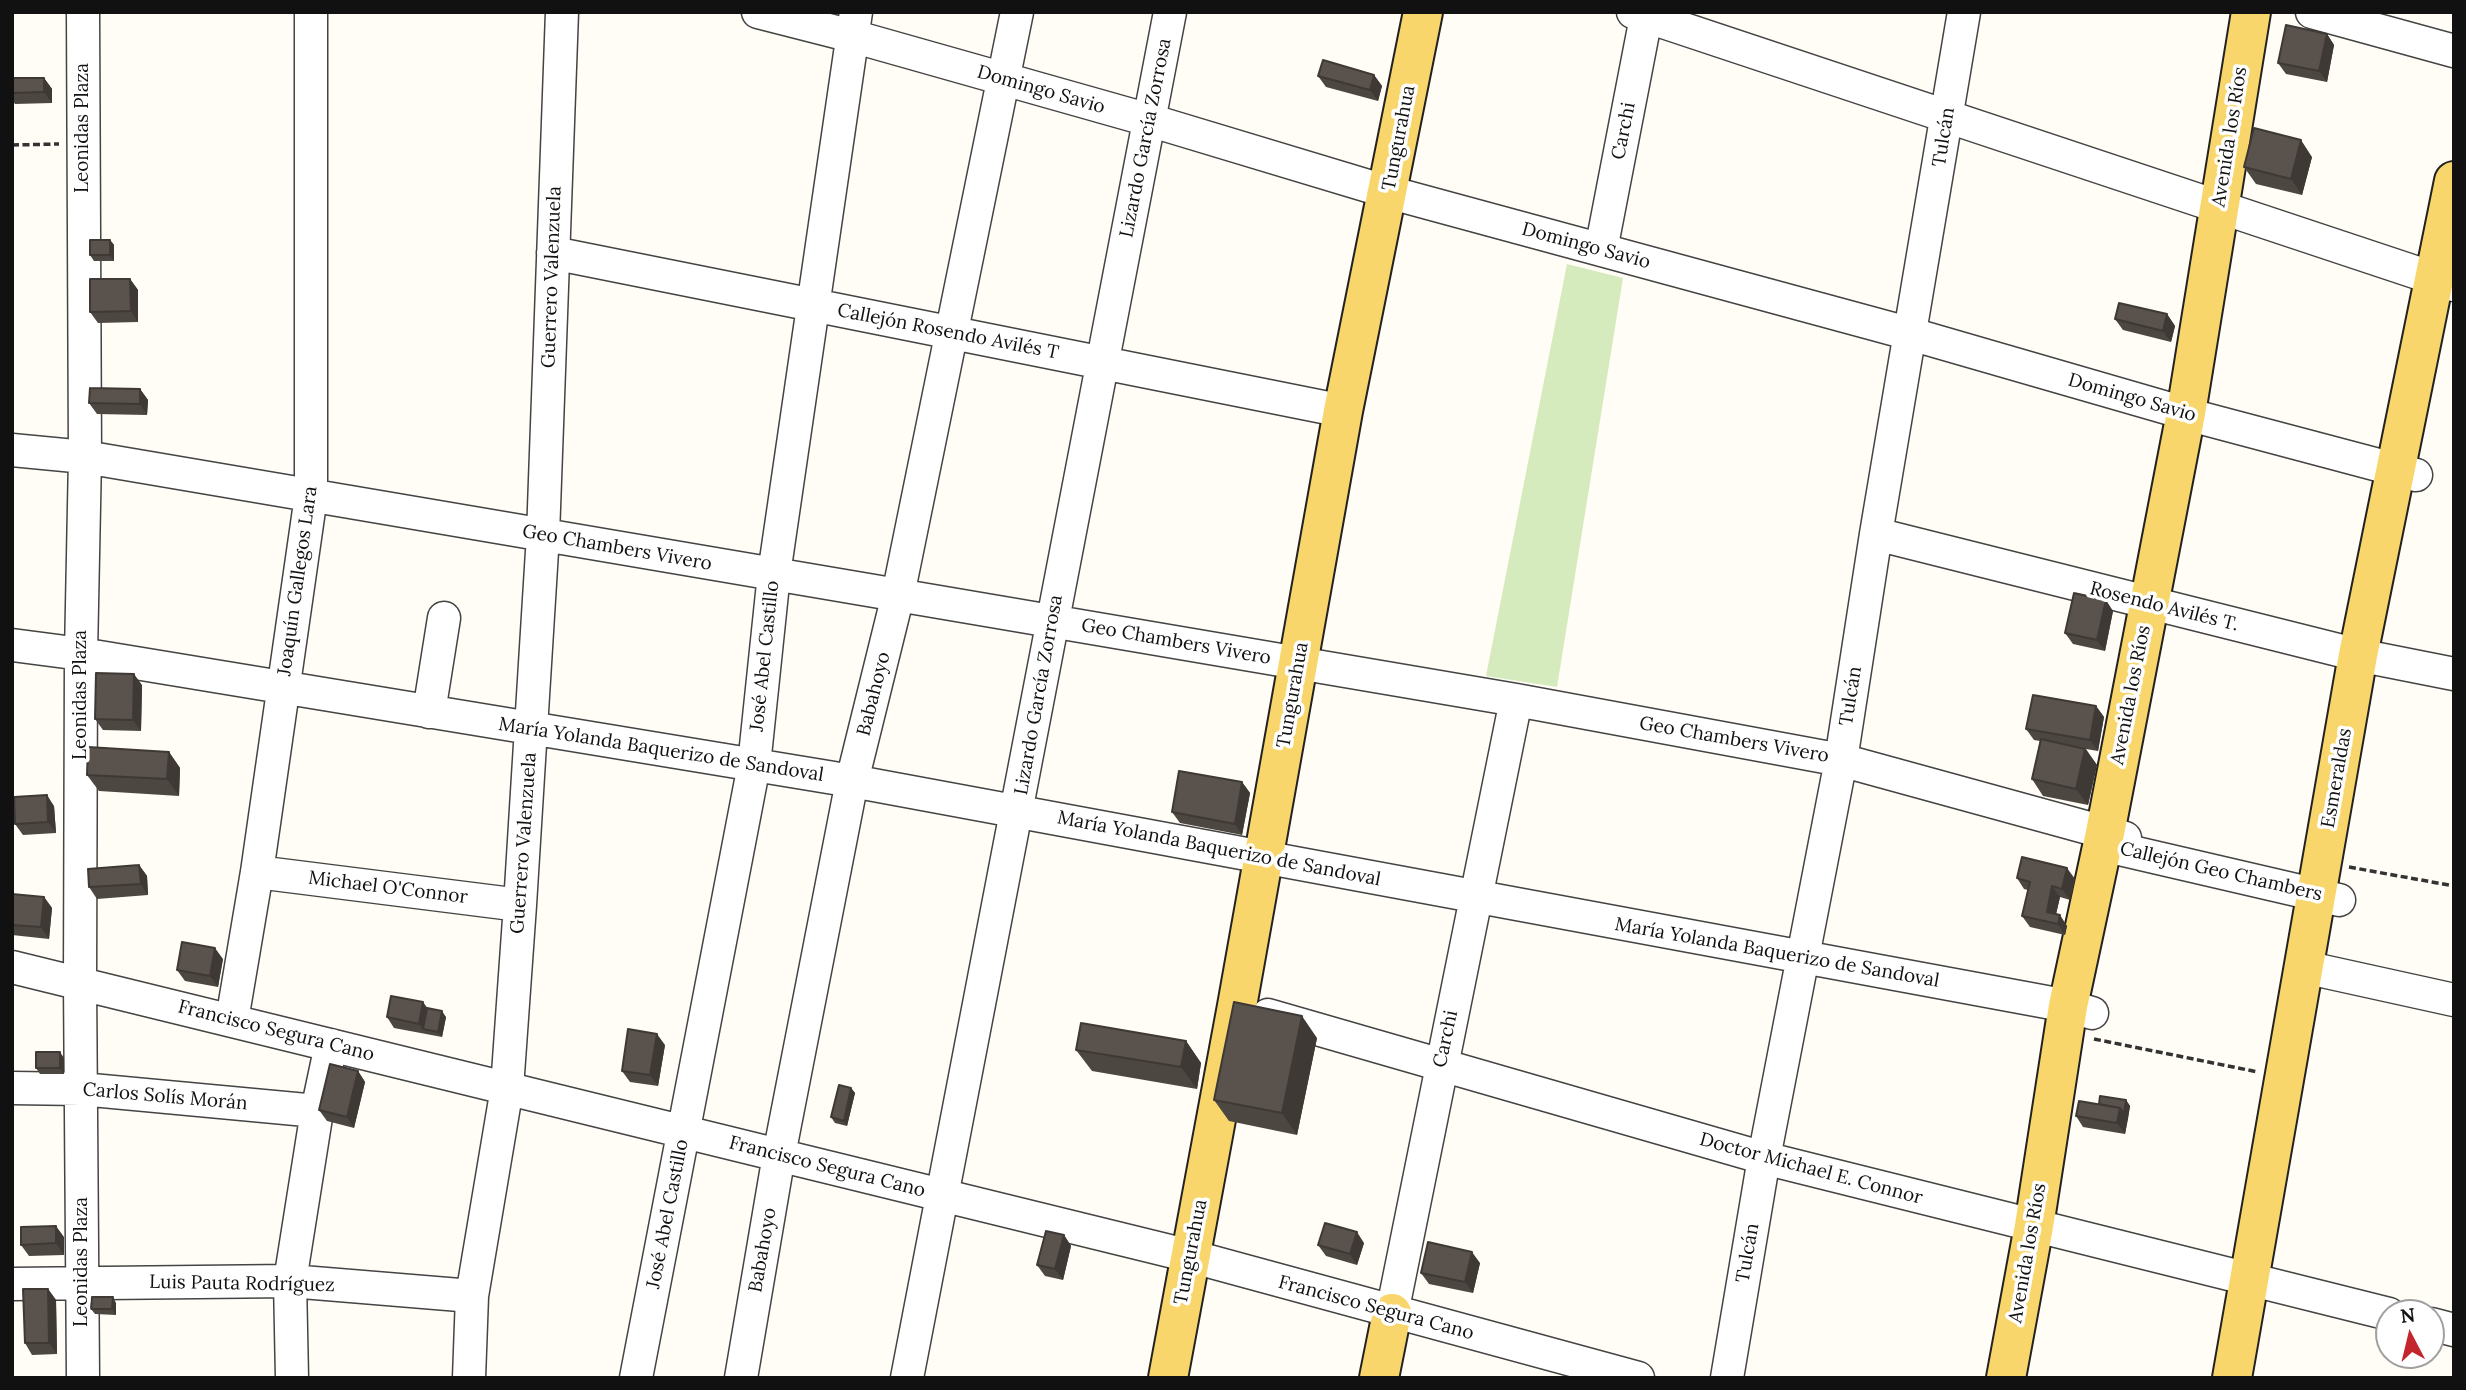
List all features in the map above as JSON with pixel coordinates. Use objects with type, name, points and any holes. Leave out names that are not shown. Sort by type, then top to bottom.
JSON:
[{"type":"main road","name":"Tungurahua","points":[[1168,1378],[1343,411],[1423,12]]},
{"type":"main road","name":"Avenida los Ríos","points":[[2032,1378],[2046,1229],[2114,841],[2196,416],[2228,210],[2251,12]]},
{"type":"main road","name":"Avenida los Ríos","points":[[2228,210],[2270,12]]},
{"type":"main road","name":"Esmeraldas","points":[[2232,1378],[2261,1282],[2316,969],[2334,887],[2369,657],[2447,284],[2454,181]]},
{"type":"main road","name":"Esmeraldas","points":[[2253,1378],[2261,1282],[2285,1078],[2316,969]]},
{"type":"main road","name":"Avenida los Ríos","points":[[2006,1378],[2046,1229]]},
{"type":"main road","name":"Carchi","points":[[1379,1378],[1392,1313]]},
{"type":"street","name":"Leonidas Plaza","points":[[83,12],[85,457],[81,654],[80,982],[83,1378]]},
{"type":"street","name":"Joaquín Gallegos Lara","points":[[232,1020],[257,872],[312,496],[311,12]]},
{"type":"street","name":"Guerrero Valenzuela","points":[[468,1378],[472,1296],[506,1088],[520,905],[543,535],[562,12]]},
{"type":"street","name":"Domingo Savio","points":[[758,12],[854,24],[1002,79],[1388,192],[1911,334],[2406,473]]},
{"type":"street","name":"Babahoyo","points":[[741,1378],[779,1155],[852,781],[898,595],[1017,12]]},
{"type":"street","name":"Lizardo García Zorrosa","points":[[907,1378],[1170,12]]},
{"type":"street","name":"Tulcán","points":[[1727,1378],[1764,1158],[1841,760],[1876,534],[1964,12]]},
{"type":"street","points":[[2312,12],[2454,51]]},
{"type":"street","points":[[1642,14],[2447,284]]},
{"type":"street","name":"Carchi","points":[[1601,250],[1642,14]]},
{"type":"street","name":"José Abel Castillo","points":[[636,1378],[754,765],[774,574],[854,24]]},
{"type":"street","name":"Callejón Rosendo Avilés T","points":[[553,253],[1343,411]]},
{"type":"street","name":"Geo Chambers Vivero","points":[[12,450],[85,457],[1053,621],[1516,700],[1841,760],[2114,841]]},
{"type":"street","name":"Rosendo Avilés T.","points":[[1876,534],[2158,606],[2369,657],[2454,674]]},
{"type":"street","points":[[429,712],[444,618]]},
{"type":"street","name":"María Yolanda Baquerizo de Sandoval","points":[[12,645],[81,654],[852,781],[1804,958],[2083,1019]]},
{"type":"street","name":"Carchi","points":[[1392,1313],[1516,700]]},
{"type":"street","name":"Callejón Geo Chambers","points":[[2114,841],[2334,887]]},
{"type":"street","name":"Michael O'Connor","points":[[257,872],[520,905]]},
{"type":"street","name":"Francisco Segura Cano","points":[[12,967],[1190,1256],[1638,1378]]},
{"type":"street","points":[[2316,969],[2454,1000]]},
{"type":"street","name":"Doctor Michael E. Connor","points":[[1237,1006],[1764,1158],[2375,1310]]},
{"type":"street","points":[[292,1378],[290,1281],[317,1111],[331,1045]]},
{"type":"street","name":"Carlos Solís Morán","points":[[12,1087],[81,1089],[317,1111]]},
{"type":"street","name":"Luis Pauta Rodríguez","points":[[12,1284],[290,1281],[472,1296]]},
{"type":"path","points":[[12,145],[83,144]]},
{"type":"path","points":[[2334,887],[2454,886]]},
{"type":"path","points":[[2083,1019],[2285,1078]]},
{"type":"green space","points":[[1567,264],[1623,278],[1557,687],[1486,676]]},
{"type":"building","points":[[2286,25],[2327,34],[2319,71],[2278,63]]},
{"type":"building","points":[[1323,60],[1374,75],[1370,90],[1318,76]]},
{"type":"building","points":[[12,78],[44,78],[44,92],[12,93]]},
{"type":"building","points":[[2254,128],[2301,140],[2291,179],[2244,167]]},
{"type":"building","points":[[90,240],[110,240],[110,255],[90,255]]},
{"type":"building","points":[[90,279],[130,279],[131,311],[90,312]]},
{"type":"building","points":[[2119,303],[2167,314],[2163,331],[2115,319]]},
{"type":"building","points":[[90,388],[140,389],[140,404],[89,403]]},
{"type":"building","points":[[2074,593],[2106,600],[2097,640],[2065,633]]},
{"type":"building","points":[[96,673],[134,674],[133,720],[95,719]]},
{"type":"building","points":[[2033,695],[2096,706],[2090,740],[2026,729]]},
{"type":"building","points":[[2041,739],[2085,749],[2076,789],[2032,779]]},
{"type":"building","points":[[88,747],[169,752],[167,779],[87,775]]},
{"type":"building","points":[[1179,771],[1242,782],[1235,824],[1172,812]]},
{"type":"building","points":[[47,795],[48,822],[15,824],[14,797]]},
{"type":"building","points":[[2022,857],[2067,868],[2062,889],[2052,886],[2047,912],[2060,915],[2058,924],[2022,916],[2030,882],[2017,878]]},
{"type":"building","points":[[139,865],[141,884],[89,887],[88,869]]},
{"type":"building","points":[[12,894],[44,897],[41,927],[12,925]]},
{"type":"building","points":[[182,942],[215,948],[210,976],[177,970]]},
{"type":"building","points":[[391,996],[423,1002],[419,1024],[387,1017]]},
{"type":"building","points":[[1234,1002],[1302,1016],[1282,1113],[1214,1100]]},
{"type":"building","points":[[427,1008],[442,1011],[438,1032],[423,1029]]},
{"type":"building","points":[[1081,1023],[1186,1041],[1181,1067],[1076,1050]]},
{"type":"building","points":[[628,1029],[657,1034],[650,1075],[622,1071]]},
{"type":"building","points":[[36,1052],[60,1052],[60,1068],[36,1068]]},
{"type":"building","points":[[330,1064],[358,1071],[347,1117],[319,1110]]},
{"type":"building","points":[[839,1085],[851,1088],[844,1121],[831,1117]]},
{"type":"building","points":[[2100,1096],[2126,1100],[2124,1113],[2120,1108],[2099,1104]]},
{"type":"building","points":[[2079,1101],[2120,1108],[2117,1123],[2076,1116]]},
{"type":"building","points":[[1325,1223],[1357,1232],[1350,1254],[1318,1245]]},
{"type":"building","points":[[56,1226],[56,1243],[21,1245],[21,1227]]},
{"type":"building","points":[[1046,1231],[1064,1235],[1055,1269],[1037,1265]]},
{"type":"building","points":[[1428,1242],[1472,1252],[1465,1282],[1421,1273]]},
{"type":"building","points":[[23,1289],[48,1289],[49,1343],[25,1343]]},
{"type":"building","points":[[92,1297],[113,1297],[112,1309],[91,1309]]}]
